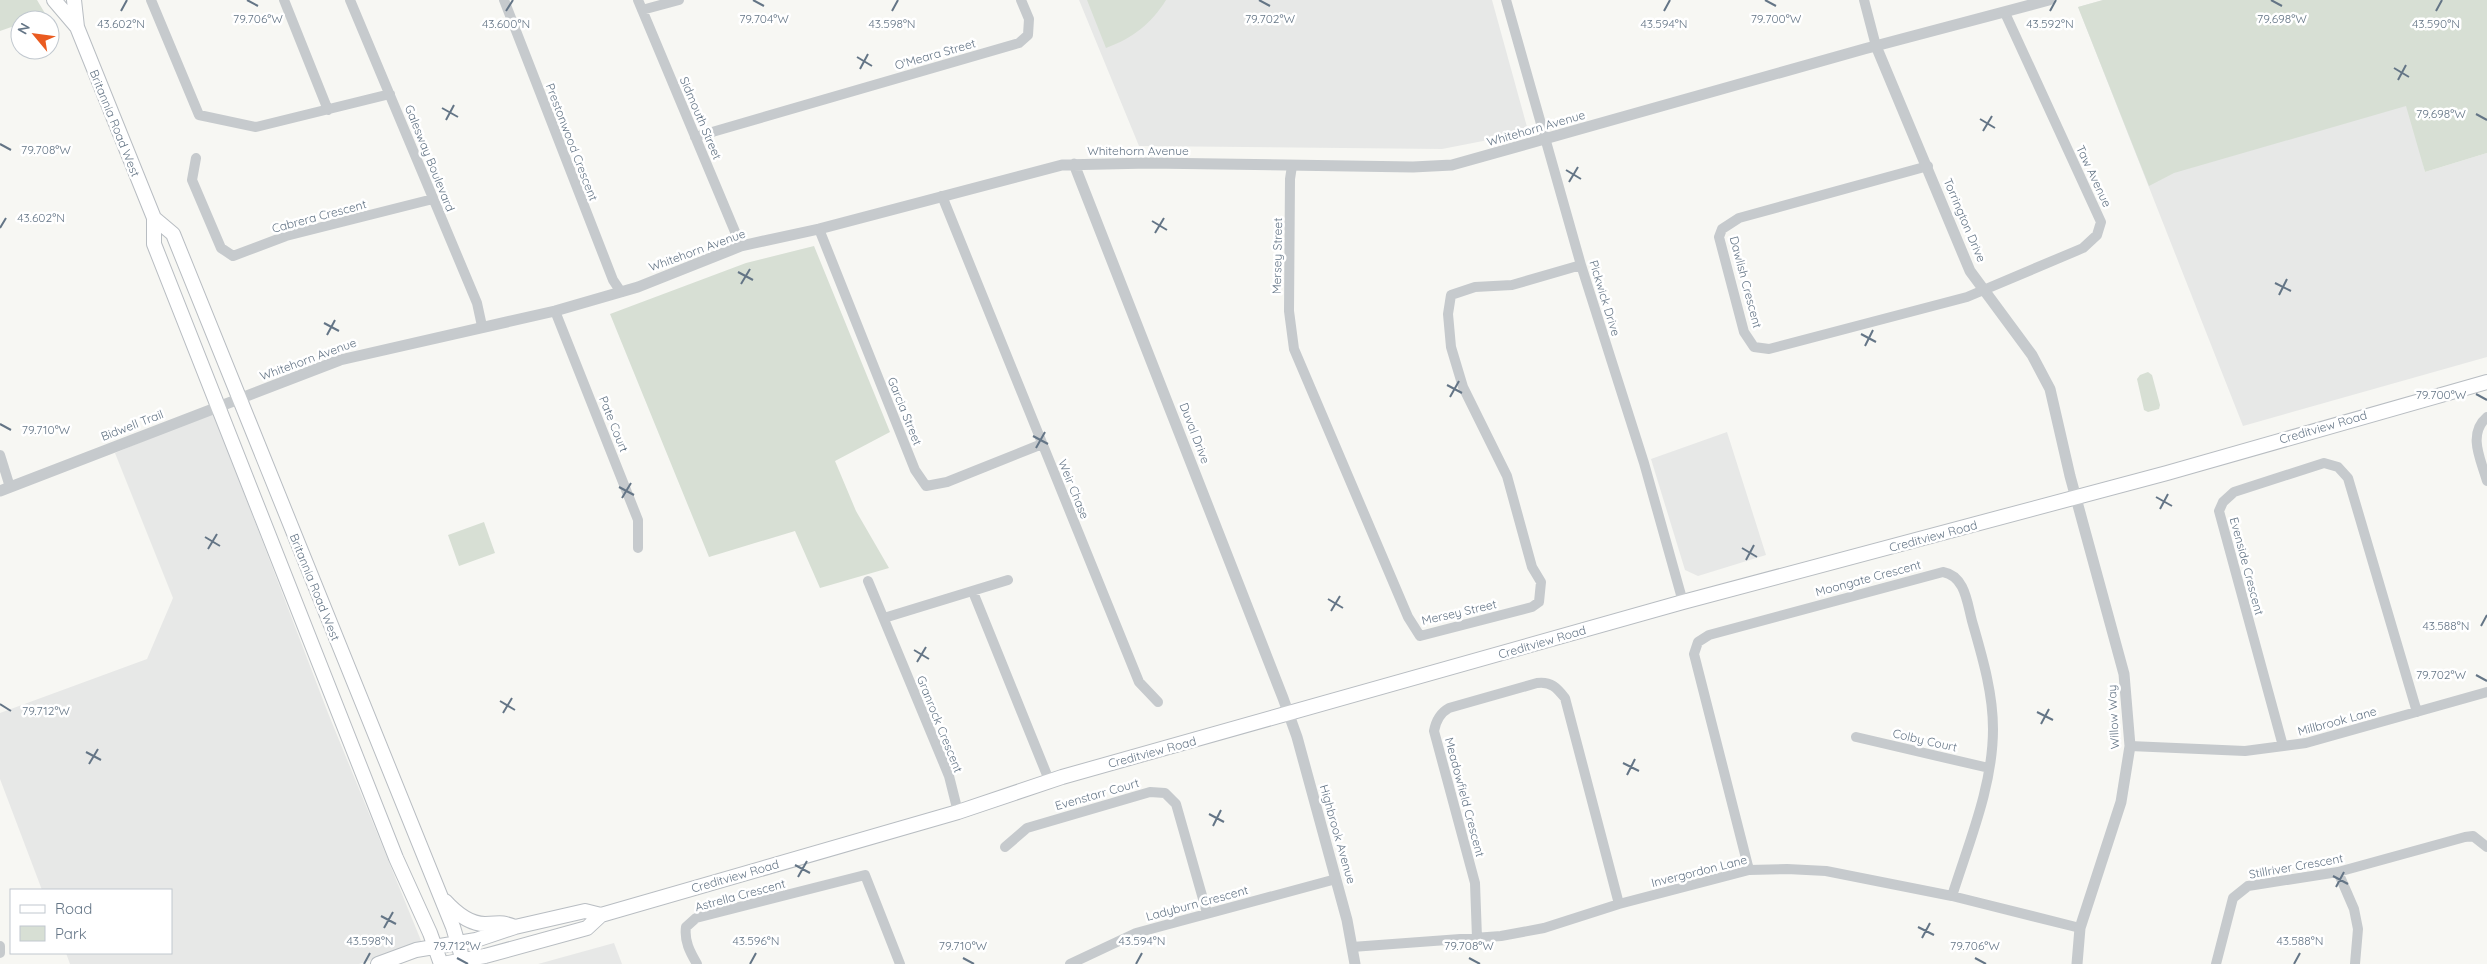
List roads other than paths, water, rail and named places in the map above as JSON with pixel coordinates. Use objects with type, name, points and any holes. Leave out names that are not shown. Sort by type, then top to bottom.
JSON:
[{"type":"main road","name":"Britannia Road West","points":[[54,0],[77,28]]},
{"type":"main road","name":"Britannia Road West","points":[[74,0],[77,28],[154,218],[154,244],[396,858],[442,964]]},
{"type":"main road","name":"Britannia Road West","points":[[154,218],[173,234],[440,895],[463,962]]},
{"type":"main road","name":"Creditview Road","points":[[442,964],[463,962],[587,928],[600,915],[958,812],[1049,780],[1683,602],[2076,498],[2487,382]]},
{"type":"main road","points":[[440,895],[452,909],[469,920],[485,924],[501,921],[515,927]]},
{"type":"main road","name":"Creditview Road","points":[[378,964],[416,950],[476,940],[515,927],[585,911],[600,915]]},
{"type":"street","points":[[150,0],[199,115],[256,127],[390,94]]},
{"type":"street","points":[[284,0],[328,110]]},
{"type":"street","name":"Galesway Boulevard","points":[[350,0],[434,199],[476,303],[482,326]]},
{"type":"street","name":"Prestonwood Crescent","points":[[504,0],[609,271],[621,292]]},
{"type":"street","points":[[640,5],[680,0]]},
{"type":"street","name":"O'Meara Street","points":[[695,137],[1018,43],[1028,35],[1029,19],[1021,0]]},
{"type":"street","name":"Pickwick Drive","points":[[1506,0],[1581,265],[1644,463],[1683,602]]},
{"type":"street","name":"Torrington Drive","points":[[1864,0],[1876,46],[1928,166],[1970,271],[2032,355],[2050,389],[2076,498]]},
{"type":"street","name":"Whitehorn Avenue","points":[[217,407],[340,360],[482,326],[556,311],[621,292],[741,246],[819,229],[1062,165],[1412,167],[1452,165],[1876,46],[2049,0]]},
{"type":"street","name":"Sidmouth Street","points":[[640,5],[741,246]]},
{"type":"street","name":"Taw Avenue","points":[[1985,290],[2083,248],[2097,234],[2101,222],[2005,13]]},
{"type":"street","name":"Cabrera Crescent","points":[[196,158],[192,180],[221,248],[233,256],[286,236],[434,199]]},
{"type":"street","name":"Duval Drive","points":[[1074,164],[1289,713]]},
{"type":"street","name":"Mersey Street","points":[[1292,166],[1290,179],[1288,311],[1294,349],[1408,617],[1420,636],[1532,608],[1539,602],[1541,582],[1532,567],[1507,476],[1463,387],[1451,347],[1448,314],[1452,295],[1475,287],[1512,285],[1581,265]]},
{"type":"street","name":"Dawlish Crescent","points":[[1928,166],[1739,218],[1722,229],[1719,237],[1744,332],[1754,347],[1769,349],[1985,290]]},
{"type":"street","name":"Weir Chase","points":[[942,196],[1139,682],[1158,702]]},
{"type":"street","name":"Garcia Street","points":[[819,229],[915,470],[926,486],[947,482],[1042,444]]},
{"type":"street","name":"Pate Court","points":[[556,311],[638,520],[638,548]]},
{"type":"street","name":"Bidwell Trail","points":[[5,489],[217,407]]},
{"type":"street","points":[[2487,417],[2479,424],[2475,440],[2487,481]]},
{"type":"street","points":[[0,454],[5,489]]},
{"type":"street","name":"Evenside Crescent","points":[[2283,746],[2220,511],[2223,502],[2234,492],[2324,463],[2338,467],[2348,478],[2417,712]]},
{"type":"street","name":"Willow Way","points":[[2076,498],[2124,674],[2129,712],[2130,746],[2121,802],[2080,928],[2077,964]]},
{"type":"street","name":"Moongate Crescent","points":[[1749,870],[1694,654],[1698,642],[1708,635],[1943,572],[1950,573],[1962,586],[1988,685],[1993,730],[1989,768],[1982,804],[1952,896]]},
{"type":"street","points":[[884,618],[1008,580]]},
{"type":"street","name":"Granrock Crescent","points":[[868,581],[949,776],[958,812]]},
{"type":"street","points":[[973,592],[1049,780]]},
{"type":"street","name":"Meadowfield Crescent","points":[[1477,938],[1475,883],[1434,731],[1435,724],[1443,712],[1449,708],[1537,683],[1546,682],[1552,684],[1565,698],[1619,904]]},
{"type":"street","name":"Millbrook Lane","points":[[2130,746],[2245,751],[2306,743],[2487,692]]},
{"type":"street","name":"Highbrook Avenue","points":[[1289,713],[1336,879],[1355,964]]},
{"type":"street","name":"Colby Court","points":[[1856,737],[1989,768]]},
{"type":"street","name":"Evenstarr Court","points":[[1005,847],[1026,828],[1150,792],[1165,793],[1176,804],[1207,913]]},
{"type":"street","name":"Stillriver Crescent","points":[[2216,964],[2233,898],[2248,886],[2338,872],[2466,837],[2473,836],[2487,846]]},
{"type":"street","name":"Invergordon Lane","points":[[1352,947],[1477,938],[1544,928],[1619,904],[1749,870],[1826,871],[1952,896],[2080,928]]},
{"type":"street","points":[[2338,872],[2354,909],[2358,929],[2355,964]]},
{"type":"street","name":"Astrella Crescent","points":[[697,964],[691,954],[685,933],[686,927],[696,918],[865,875],[900,964]]},
{"type":"street","name":"Ladyburn Crescent","points":[[1070,964],[1136,933],[1336,879]]},
{"type":"street","points":[[0,946],[0,953]]}]
